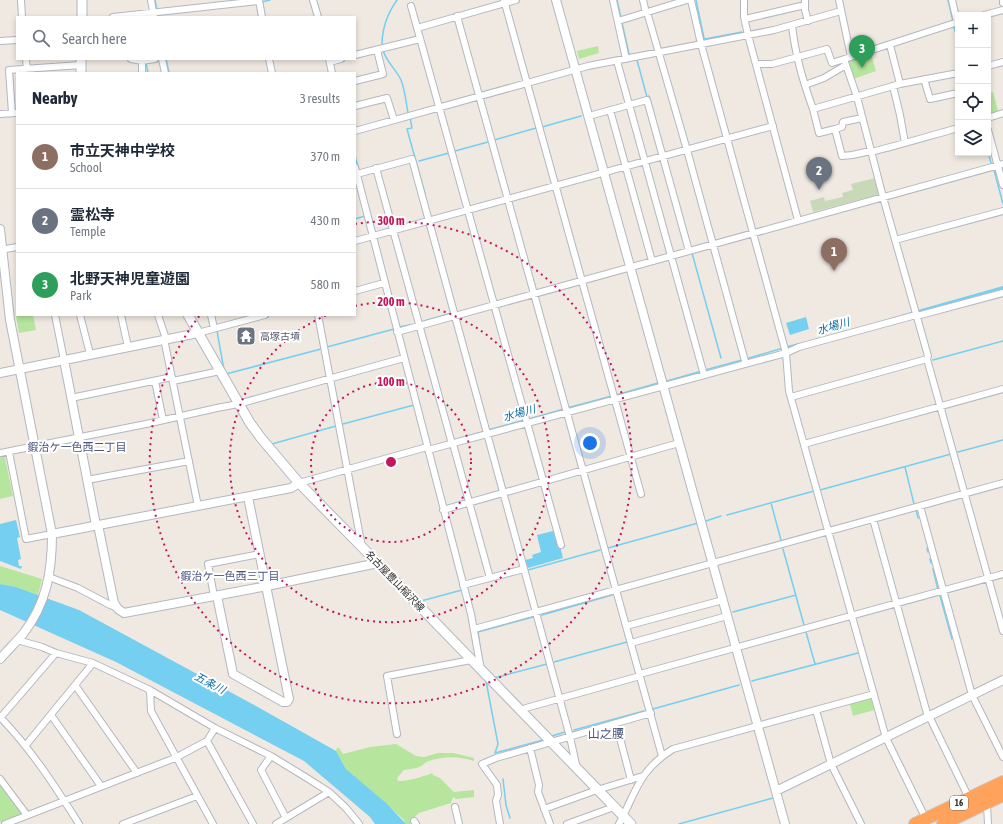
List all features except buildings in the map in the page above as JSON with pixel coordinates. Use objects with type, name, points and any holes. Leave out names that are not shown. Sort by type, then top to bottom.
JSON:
[{"type":"highway","name":"16","points":[[921,821],[1003,782]]},
{"type":"highway","points":[[921,821],[1003,787]]},
{"type":"highway","name":"16","points":[[943,824],[1003,795]]},
{"type":"main road","points":[[82,0],[82,16]]},
{"type":"main road","name":"名古屋豊山稲沢線","points":[[189,316],[238,404],[261,438],[299,483],[614,807],[621,820],[630,824]]},
{"type":"street","points":[[21,0],[22,16]]},
{"type":"street","points":[[151,0],[154,15]]},
{"type":"street","points":[[192,0],[192,8]]},
{"type":"street","points":[[134,16],[154,15],[192,8],[259,0],[262,16]]},
{"type":"street","points":[[313,0],[318,16]]},
{"type":"street","points":[[417,28],[504,2],[516,0]]},
{"type":"street","points":[[556,0],[785,824]]},
{"type":"street","points":[[613,0],[626,58]]},
{"type":"street","points":[[643,0],[687,150],[744,359]]},
{"type":"street","points":[[618,21],[687,0]]},
{"type":"street","points":[[692,0],[701,44],[783,344],[789,390],[828,531],[886,738],[921,821]]},
{"type":"street","points":[[744,0],[748,35],[798,220]]},
{"type":"street","points":[[839,0],[847,60],[862,118],[1003,631]]},
{"type":"street","points":[[952,0],[955,12]]},
{"type":"street","points":[[504,2],[641,494]]},
{"type":"street","points":[[745,19],[805,3],[808,21]]},
{"type":"street","points":[[410,6],[561,545]]},
{"type":"street","points":[[991,13],[1003,10]]},
{"type":"street","points":[[356,130],[576,70],[626,58],[659,53],[748,35],[808,21],[841,11]]},
{"type":"street","points":[[457,16],[662,756]]},
{"type":"street","points":[[756,64],[772,64],[827,48],[832,63],[847,60],[955,23]]},
{"type":"street","points":[[792,25],[793,40],[819,133],[842,127],[843,122],[862,118]]},
{"type":"street","points":[[356,55],[420,38]]},
{"type":"street","points":[[0,41],[16,40]]},
{"type":"street","points":[[890,45],[900,84]]},
{"type":"street","points":[[356,81],[383,74],[377,50]]},
{"type":"street","points":[[26,60],[27,71]]},
{"type":"street","points":[[135,60],[142,62],[151,60]]},
{"type":"street","points":[[162,60],[165,72]]},
{"type":"street","points":[[270,60],[272,72]]},
{"type":"street","points":[[329,60],[332,72]]},
{"type":"street","points":[[805,85],[824,78],[847,60]]},
{"type":"street","points":[[616,61],[703,372]]},
{"type":"street","points":[[142,62],[142,72]]},
{"type":"street","points":[[991,65],[1003,62]]},
{"type":"street","points":[[0,114],[14,113],[9,70],[27,71],[81,66]]},
{"type":"street","points":[[813,109],[900,84],[955,74]]},
{"type":"street","points":[[924,80],[930,99],[955,94]]},
{"type":"street","points":[[893,86],[905,143]]},
{"type":"street","points":[[356,106],[388,98],[394,120]]},
{"type":"street","points":[[588,116],[647,100],[689,251]]},
{"type":"street","points":[[610,110],[652,261]]},
{"type":"street","points":[[991,117],[1003,113]]},
{"type":"street","points":[[356,241],[772,126]]},
{"type":"street","points":[[836,129],[842,156],[871,152],[955,129]]},
{"type":"street","points":[[991,138],[1000,164],[1003,185]]},
{"type":"street","points":[[357,174],[412,159],[560,699],[577,769]]},
{"type":"street","points":[[397,332],[1000,164]]},
{"type":"street","points":[[376,168],[490,578]]},
{"type":"street","points":[[356,170],[358,192],[372,236],[463,585],[474,629],[481,670]]},
{"type":"street","points":[[895,240],[1003,211]]},
{"type":"street","points":[[0,229],[1,250],[10,320],[52,534],[51,569],[40,606],[20,637],[0,659]]},
{"type":"street","points":[[1,250],[16,247]]},
{"type":"street","points":[[356,291],[384,283]]},
{"type":"street","points":[[9,452],[26,539],[291,488],[299,483],[614,397],[663,386],[703,372],[785,352],[916,314],[1003,293]]},
{"type":"street","points":[[55,316],[87,480],[115,607]]},
{"type":"street","points":[[80,316],[90,354]]},
{"type":"street","points":[[120,316],[128,347]]},
{"type":"street","points":[[158,316],[165,339],[198,506]]},
{"type":"street","points":[[211,316],[214,328]]},
{"type":"street","points":[[0,373],[198,333],[261,316]]},
{"type":"street","points":[[318,316],[362,547]]},
{"type":"street","points":[[0,453],[79,438],[180,415],[238,404],[404,358]]},
{"type":"street","points":[[791,397],[927,359]]},
{"type":"street","points":[[71,398],[155,381],[220,371]]},
{"type":"street","points":[[155,381],[163,420]]},
{"type":"street","points":[[804,444],[1003,389]]},
{"type":"street","points":[[443,510],[679,442]]},
{"type":"street","points":[[87,480],[189,461]]},
{"type":"street","points":[[474,629],[1003,483]]},
{"type":"street","points":[[248,497],[267,586],[289,699],[285,703],[233,674],[208,564],[260,554]]},
{"type":"street","points":[[920,506],[972,695],[1003,757]]},
{"type":"street","points":[[873,519],[928,717],[967,794]]},
{"type":"street","points":[[48,582],[78,588],[124,613],[128,613],[378,563]]},
{"type":"street","points":[[463,585],[524,568]]},
{"type":"street","points":[[520,711],[736,647],[1003,574]]},
{"type":"street","points":[[626,626],[722,600]]},
{"type":"street","points":[[631,643],[727,616]]},
{"type":"street","points":[[20,637],[56,653],[93,663],[150,690],[215,728],[271,756],[329,792],[346,808],[359,824]]},
{"type":"street","points":[[56,653],[0,717],[26,745],[79,824]]},
{"type":"street","points":[[397,734],[386,676],[471,660]]},
{"type":"street","points":[[26,745],[93,663]]},
{"type":"street","points":[[776,791],[1003,680]]},
{"type":"street","points":[[75,685],[136,773]]},
{"type":"street","points":[[150,690],[151,712],[213,824]]},
{"type":"street","points":[[621,820],[631,796],[643,776],[662,756],[673,749],[874,694]]},
{"type":"street","points":[[816,710],[831,764],[861,824]]},
{"type":"street","points":[[500,824],[496,803],[498,795],[497,784],[482,764],[496,758],[651,713]]},
{"type":"street","points":[[51,715],[102,786]]},
{"type":"street","points":[[616,724],[631,780]]},
{"type":"street","points":[[5,824],[176,758],[207,741],[215,728]]},
{"type":"street","points":[[207,741],[253,824]]},
{"type":"street","points":[[530,748],[539,785],[538,792],[550,824]]},
{"type":"street","points":[[271,756],[261,770],[286,818]]},
{"type":"street","points":[[544,809],[597,790],[643,776]]},
{"type":"street","points":[[0,779],[27,815]]},
{"type":"street","points":[[276,824],[329,792]]},
{"type":"street","points":[[123,824],[197,796]]},
{"type":"street","points":[[987,804],[988,824]]},
{"type":"street","points":[[455,807],[459,824]]},
{"type":"street","points":[[567,824],[614,807]]},
{"type":"green space","points":[[598,46],[599,53],[579,59],[577,51]]},
{"type":"green space","points":[[871,54],[876,71],[853,79],[849,61]]},
{"type":"green space","points":[[991,92],[993,92],[998,111],[992,113],[991,113]]},
{"type":"green space","points":[[875,178],[879,193],[878,195],[813,212],[810,201],[824,197],[825,201],[843,197],[842,193],[853,190],[851,184]]},
{"type":"green space","points":[[16,316],[33,316],[36,330],[19,333]]},
{"type":"green space","points":[[0,456],[5,458],[13,496],[0,499]]},
{"type":"green space","points":[[0,566],[42,579],[38,595],[16,587],[0,584]]},
{"type":"green space","points":[[869,698],[871,699],[874,710],[853,716],[850,704]]},
{"type":"green space","points":[[396,744],[416,756],[424,757],[438,753],[453,753],[474,758],[474,761],[450,757],[432,760],[419,767],[404,770],[397,778],[398,781],[405,781],[432,773],[440,778],[454,792],[474,790],[474,797],[456,799],[453,797],[451,803],[419,813],[412,819],[413,824],[406,824],[403,819],[346,769],[336,751],[337,748],[339,748],[343,754],[370,747]]},
{"type":"green space","points":[[0,781],[24,814],[0,822]]},
{"type":"water","points":[[1003,286],[1003,289],[918,312],[918,310]]},
{"type":"water","points":[[806,317],[809,329],[790,335],[786,323]]},
{"type":"water","points":[[16,520],[20,537],[17,538],[21,559],[18,560],[19,566],[22,566],[21,569],[0,561],[0,524]]},
{"type":"water","points":[[553,531],[558,547],[560,546],[563,558],[528,568],[525,560],[533,558],[532,555],[541,552],[537,535]]},
{"type":"water","name":"五条川","points":[[0,584],[16,587],[79,610],[336,751],[346,769],[386,803],[406,824],[375,824],[370,817],[304,761],[116,662],[0,610]]},
{"type":"waterway","points":[[155,0],[157,10]]},
{"type":"waterway","points":[[262,2],[270,0]]},
{"type":"waterway","points":[[382,45],[386,21],[397,0]]},
{"type":"waterway","points":[[617,0],[621,18]]},
{"type":"waterway","points":[[696,0],[705,39],[742,32]]},
{"type":"waterway","points":[[948,0],[953,21]]},
{"type":"waterway","points":[[622,23],[629,54]]},
{"type":"waterway","points":[[383,50],[386,58],[401,80],[408,113]]},
{"type":"waterway","points":[[166,60],[169,72]]},
{"type":"waterway","points":[[637,60],[647,97],[649,96],[654,114]]},
{"type":"waterway","points":[[146,63],[148,72]]},
{"type":"waterway","points":[[632,101],[647,97]]},
{"type":"waterway","points":[[542,127],[581,116]]},
{"type":"waterway","points":[[410,117],[412,128],[407,129],[425,194]]},
{"type":"waterway","points":[[494,140],[536,128]]},
{"type":"waterway","points":[[455,151],[488,142]]},
{"type":"waterway","points":[[419,161],[449,153]]},
{"type":"waterway","points":[[989,156],[991,163]]},
{"type":"waterway","points":[[356,160],[358,167]]},
{"type":"waterway","points":[[994,170],[1003,204]]},
{"type":"waterway","points":[[356,219],[365,216]]},
{"type":"waterway","points":[[692,253],[721,358]]},
{"type":"waterway","name":"水場川","points":[[887,320],[914,312]]},
{"type":"waterway","points":[[424,321],[452,313]]},
{"type":"waterway","points":[[399,327],[415,324]]},
{"type":"waterway","points":[[327,347],[394,329]]},
{"type":"waterway","points":[[217,331],[224,370]]},
{"type":"waterway","points":[[933,360],[1003,341]]},
{"type":"waterway","name":"水場川","points":[[786,347],[798,344]]},
{"type":"waterway","name":"水場川","points":[[746,359],[783,348]]},
{"type":"waterway","points":[[226,374],[321,349]]},
{"type":"waterway","name":"水場川","points":[[705,370],[742,360]]},
{"type":"waterway","name":"水場川","points":[[667,381],[702,371]]},
{"type":"waterway","name":"水場川","points":[[616,395],[658,383]]},
{"type":"waterway","name":"水場川","points":[[567,408],[612,396]]},
{"type":"waterway","points":[[343,424],[414,405]]},
{"type":"waterway","name":"水場川","points":[[529,419],[564,409]]},
{"type":"waterway","name":"水場川","points":[[488,430],[525,420]]},
{"type":"waterway","points":[[272,444],[336,426]]},
{"type":"waterway","name":"水場川","points":[[454,440],[485,431]]},
{"type":"waterway","points":[[958,452],[1003,440]]},
{"type":"waterway","name":"水場川","points":[[433,446],[450,441]]},
{"type":"waterway","points":[[820,490],[951,454]]},
{"type":"waterway","points":[[905,467],[914,504]]},
{"type":"waterway","points":[[472,499],[501,490]]},
{"type":"waterway","points":[[727,515],[814,491]]},
{"type":"waterway","points":[[446,506],[463,501]]},
{"type":"waterway","points":[[771,503],[781,540]]},
{"type":"waterway","points":[[916,510],[918,518]]},
{"type":"waterway","points":[[706,521],[721,516]]},
{"type":"waterway","points":[[608,548],[698,523]]},
{"type":"waterway","points":[[927,548],[928,552]]},
{"type":"waterway","points":[[783,549],[804,625]]},
{"type":"waterway","points":[[528,570],[600,550]]},
{"type":"waterway","points":[[930,559],[931,563]]},
{"type":"waterway","points":[[933,569],[938,590]]},
{"type":"waterway","points":[[421,601],[462,590]]},
{"type":"waterway","points":[[542,615],[612,595]]},
{"type":"waterway","points":[[733,612],[796,595]]},
{"type":"waterway","points":[[940,596],[952,639]]},
{"type":"waterway","points":[[480,647],[478,632],[533,617]]},
{"type":"waterway","points":[[806,632],[815,664]]},
{"type":"waterway","points":[[554,662],[627,642]]},
{"type":"waterway","points":[[752,681],[858,653]]},
{"type":"waterway","points":[[494,678],[547,664]]},
{"type":"waterway","points":[[486,681],[498,744],[495,753]]},
{"type":"waterway","points":[[653,709],[739,685]]},
{"type":"waterway","points":[[574,730],[644,711]]},
{"type":"waterway","points":[[552,736],[565,732]]},
{"type":"waterway","points":[[495,753],[543,740]]},
{"type":"waterway","points":[[503,779],[506,805],[510,818]]},
{"type":"waterway","points":[[679,824],[773,798]]},
{"type":"place","name":"北野天神児童遊園","points":[[862,68]]},
{"type":"place","name":"霊松寺","points":[[819,190]]},
{"type":"place","name":"市立天神中学校","points":[[834,271]]},
{"type":"place","name":"高塚古墳","points":[[246,336]]},
{"type":"district","name":"鍜治ケ一色西二丁目","points":[[77,447]]},
{"type":"district","name":"鍜治ケ一色西三丁目","points":[[230,576]]},
{"type":"district","name":"山之腰","points":[[606,734]]}]
